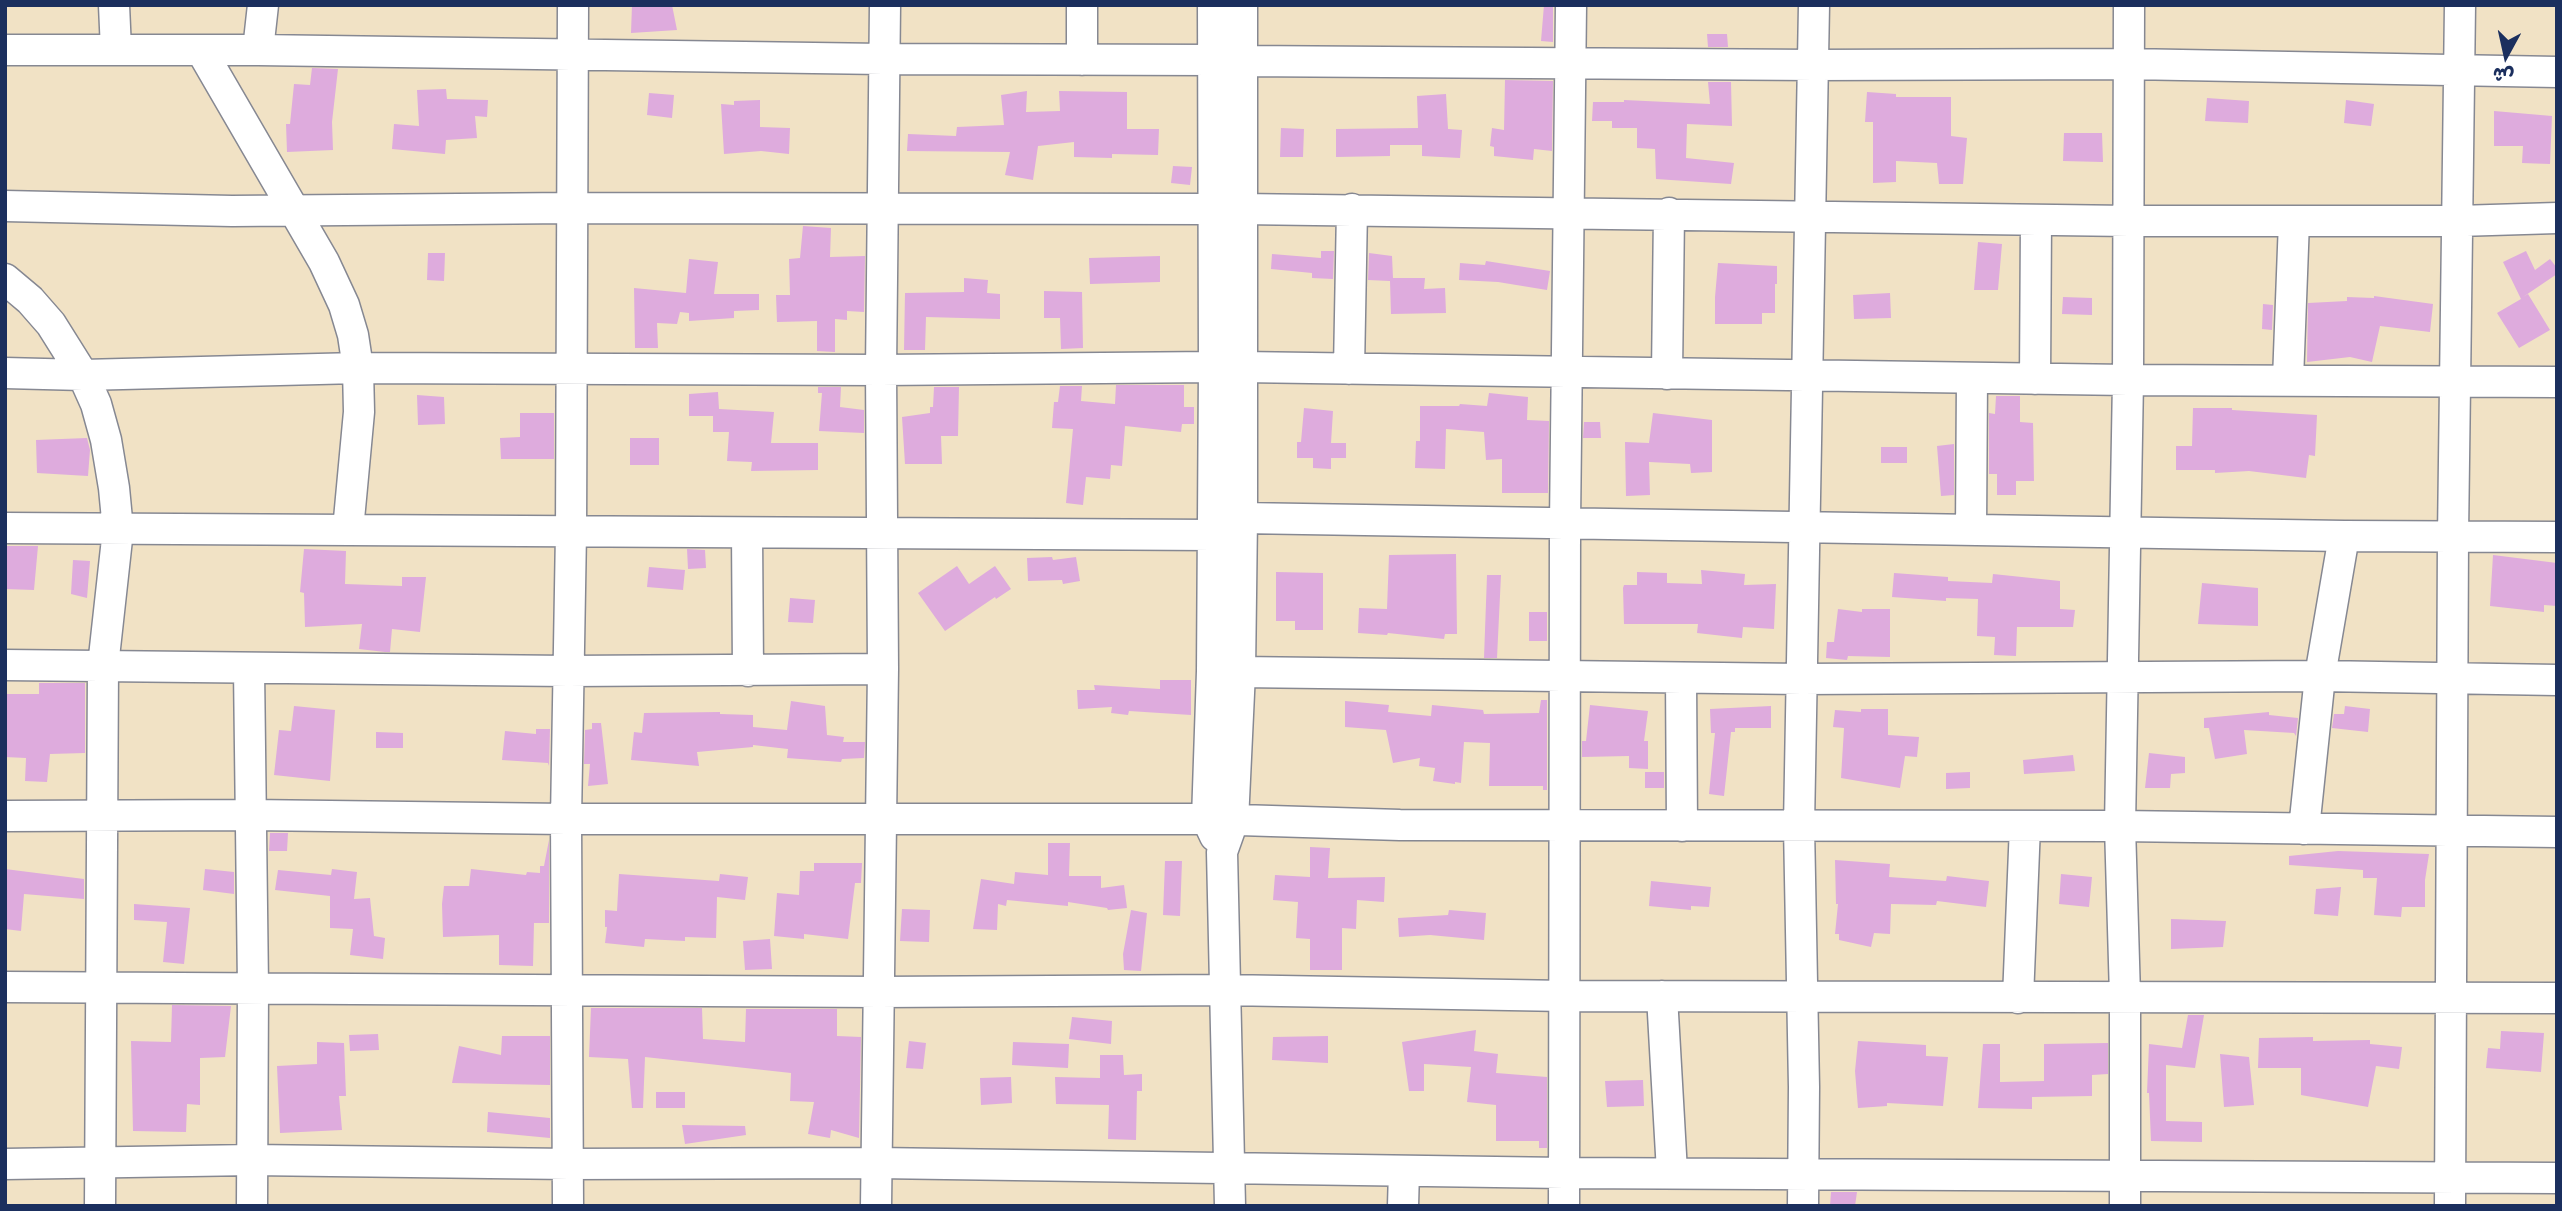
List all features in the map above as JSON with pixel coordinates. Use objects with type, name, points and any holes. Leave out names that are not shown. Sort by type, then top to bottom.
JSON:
[{"type":"street","points":[[114,5],[116,50]]},
{"type":"street","points":[[258,50],[263,5]]},
{"type":"street","points":[[568,1206],[566,819],[571,532],[573,5]]},
{"type":"street","points":[[876,1206],[883,669],[881,370],[885,5]]},
{"type":"street","points":[[1082,5],[1082,60]]},
{"type":"street","points":[[1213,5],[1228,60]]},
{"type":"street","points":[[1220,820],[1240,671],[1242,518],[1228,367],[1227,209],[1228,60],[1242,5]]},
{"type":"street","points":[[1564,1206],[1565,523],[1571,5]]},
{"type":"street","points":[[1803,1206],[1803,996],[1799,826],[1814,5]]},
{"type":"street","points":[[2124,1191],[2125,996],[2120,826],[2128,380],[2129,5]]},
{"type":"street","points":[[2450,1192],[2453,536],[2460,5]]},
{"type":"street","points":[[5,50],[258,50],[883,59],[1814,65],[2128,64],[2557,72]]},
{"type":"street","points":[[201,50],[296,211],[344,305],[353,335],[358,368],[359,412],[348,530]]},
{"type":"street","points":[[5,206],[296,211],[571,208],[1352,209],[2129,221],[2458,221],[2557,218]]},
{"type":"street","points":[[1349,369],[1352,209]]},
{"type":"street","points":[[1667,374],[1669,213]]},
{"type":"street","points":[[2035,379],[2036,220]]},
{"type":"street","points":[[2288,380],[2294,221]]},
{"type":"street","points":[[5,279],[30,300],[51,324],[83,376],[96,404],[106,440],[118,530],[103,666],[100,1206]]},
{"type":"street","points":[[1228,367],[1212,535],[1230,1206]]},
{"type":"street","points":[[5,373],[83,376],[358,368],[881,370],[1228,367],[2035,379],[2557,382]]},
{"type":"street","points":[[1971,530],[1972,378]]},
{"type":"street","points":[[1242,518],[2557,537]]},
{"type":"street","points":[[5,528],[1212,535]]},
{"type":"street","points":[[747,533],[748,671]]},
{"type":"street","points":[[2304,829],[2320,676],[2344,536]]},
{"type":"street","points":[[5,666],[568,671],[883,669]]},
{"type":"street","points":[[248,669],[253,987],[252,1206]]},
{"type":"street","points":[[1240,671],[1802,679],[2320,676],[2557,680]]},
{"type":"street","points":[[1681,678],[1682,826]]},
{"type":"street","points":[[5,816],[1220,820],[1566,826],[2120,826],[2557,832]]},
{"type":"street","points":[[2018,998],[2025,826]]},
{"type":"street","points":[[5,987],[879,992],[1224,990],[1566,996],[2018,998],[2557,998]]},
{"type":"street","points":[[1662,996],[1672,1172]]},
{"type":"street","points":[[5,1164],[252,1160],[569,1164],[877,1163],[1564,1173],[1672,1172],[1804,1174],[2124,1191],[2450,1192],[2557,1178]]},
{"type":"street","points":[[1403,1206],[1404,1171]]},
{"type":"building","points":[[632,5],[672,5],[677,30],[631,33]]},
{"type":"building","points":[[1544,5],[1553,5],[1553,42],[1541,41]]},
{"type":"building","points":[[1707,34],[1727,34],[1728,47],[1708,47]]},
{"type":"building","points":[[312,68],[338,69],[332,122],[333,150],[287,152],[286,124],[290,124],[294,84],[310,85]]},
{"type":"building","points":[[1505,80],[1553,81],[1552,151],[1534,149],[1533,160],[1494,156],[1494,147],[1490,146],[1492,128],[1504,130]]},
{"type":"building","points":[[1708,82],[1731,82],[1732,126],[1687,124],[1686,158],[1734,163],[1731,184],[1656,179],[1655,149],[1637,148],[1637,128],[1612,128],[1612,121],[1592,121],[1593,102],[1624,100],[1710,104]]},
{"type":"building","points":[[446,89],[447,99],[488,100],[487,117],[475,116],[477,138],[446,140],[445,154],[392,149],[394,124],[419,126],[417,90]]},
{"type":"building","points":[[1027,91],[1026,112],[1060,111],[1059,91],[1127,92],[1127,129],[1159,129],[1158,155],[1074,157],[1074,142],[1038,146],[1033,180],[1005,175],[1010,152],[907,151],[908,134],[956,136],[957,127],[1004,125],[1001,95]]},
{"type":"building","points":[[1867,92],[1896,94],[1896,97],[1951,97],[1951,136],[1967,138],[1963,184],[1939,184],[1937,163],[1896,161],[1896,182],[1873,183],[1873,122],[1865,122]]},
{"type":"building","points":[[649,93],[674,95],[672,118],[647,115]]},
{"type":"building","points":[[1446,94],[1448,129],[1462,130],[1460,158],[1422,156],[1422,145],[1390,145],[1390,156],[1336,157],[1336,129],[1418,128],[1417,96]]},
{"type":"building","points":[[2207,98],[2249,101],[2248,123],[2205,121]]},
{"type":"building","points":[[760,100],[760,127],[790,128],[789,154],[761,151],[724,154],[721,104],[734,105],[734,101]]},
{"type":"building","points":[[2346,100],[2374,104],[2371,126],[2344,123]]},
{"type":"building","points":[[2494,111],[2552,116],[2550,164],[2522,163],[2523,146],[2494,146]]},
{"type":"building","points":[[1281,128],[1304,129],[1303,157],[1280,157]]},
{"type":"building","points":[[2064,133],[2102,133],[2103,162],[2063,161]]},
{"type":"building","points":[[1173,166],[1192,167],[1190,185],[1171,183]]},
{"type":"building","points":[[803,226],[831,228],[830,257],[865,256],[864,312],[847,311],[847,320],[835,319],[835,352],[817,351],[817,321],[777,322],[776,295],[790,295],[789,259],[800,258]]},
{"type":"building","points":[[1978,242],[2002,244],[1998,290],[1974,290]]},
{"type":"building","points":[[1321,251],[1334,251],[1333,279],[1312,278],[1312,273],[1271,269],[1272,254],[1321,258]]},
{"type":"building","points":[[2526,251],[2535,270],[2550,259],[2557,268],[2557,274],[2523,297],[2528,294],[2550,330],[2519,348],[2497,313],[2521,299],[2503,262]]},
{"type":"building","points":[[428,253],[445,253],[444,281],[427,280]]},
{"type":"building","points":[[1369,253],[1392,256],[1393,278],[1425,278],[1424,289],[1445,288],[1446,313],[1391,314],[1390,281],[1368,280]]},
{"type":"building","points":[[1160,256],[1160,282],[1090,284],[1089,258]]},
{"type":"building","points":[[689,259],[718,262],[714,294],[759,294],[759,310],[734,311],[734,318],[689,321],[689,313],[680,312],[677,324],[657,323],[658,348],[635,348],[634,288],[686,293]]},
{"type":"building","points":[[1486,261],[1550,271],[1547,290],[1498,282],[1459,280],[1460,263],[1485,265]]},
{"type":"building","points":[[1718,263],[1777,266],[1775,313],[1762,313],[1762,324],[1715,324]]},
{"type":"building","points":[[964,278],[988,280],[987,293],[1000,294],[1000,319],[926,317],[925,350],[904,350],[905,293],[964,292]]},
{"type":"building","points":[[1044,291],[1082,292],[1083,348],[1061,349],[1060,318],[1044,318]]},
{"type":"building","points":[[1890,293],[1891,318],[1854,319],[1853,295]]},
{"type":"building","points":[[2374,296],[2433,304],[2430,332],[2380,326],[2372,362],[2350,357],[2307,362],[2308,303],[2347,301],[2347,297]]},
{"type":"building","points":[[2063,297],[2092,298],[2092,315],[2062,314]]},
{"type":"building","points":[[2263,304],[2273,305],[2272,330],[2262,329]]},
{"type":"building","points":[[1116,385],[1184,385],[1184,407],[1194,407],[1194,424],[1182,424],[1181,432],[1125,426],[1122,466],[1111,465],[1110,479],[1086,477],[1083,505],[1066,503],[1073,429],[1052,428],[1054,402],[1058,402],[1060,386],[1082,386],[1081,401],[1115,404]]},
{"type":"building","points":[[818,387],[841,387],[840,407],[864,410],[864,433],[819,431],[822,393],[818,393]]},
{"type":"building","points":[[934,387],[959,387],[958,436],[941,436],[942,464],[905,464],[902,417],[930,413]]},
{"type":"building","points":[[718,392],[719,409],[774,412],[771,443],[818,443],[818,470],[751,471],[752,462],[727,461],[729,432],[713,432],[713,416],[689,416],[689,394]]},
{"type":"building","points":[[1489,393],[1528,397],[1527,420],[1549,421],[1548,493],[1502,493],[1502,459],[1486,460],[1484,432],[1446,429],[1445,469],[1415,468],[1416,441],[1420,441],[1420,406],[1487,406]]},
{"type":"building","points":[[417,395],[444,397],[445,424],[418,425]]},
{"type":"building","points":[[1996,396],[2020,396],[2020,422],[2033,423],[2034,481],[2016,481],[2016,495],[1997,495],[1997,474],[1989,474],[1989,413],[1995,414]]},
{"type":"building","points":[[1304,408],[1333,411],[1331,443],[1346,443],[1346,458],[1331,458],[1331,469],[1313,468],[1313,458],[1297,458],[1297,442],[1301,442]]},
{"type":"building","points":[[2193,408],[2232,408],[2317,415],[2315,456],[2309,455],[2306,478],[2249,471],[2215,473],[2215,470],[2176,470],[2176,446],[2192,446]]},
{"type":"building","points":[[520,413],[554,413],[554,459],[501,459],[500,438],[520,437]]},
{"type":"building","points":[[1653,413],[1712,420],[1712,472],[1691,473],[1690,464],[1649,462],[1650,495],[1626,496],[1625,442],[1649,443]]},
{"type":"building","points":[[1584,422],[1600,422],[1601,438],[1583,438]]},
{"type":"building","points":[[87,438],[90,450],[88,476],[37,473],[36,440]]},
{"type":"building","points":[[630,438],[659,438],[659,465],[630,465]]},
{"type":"building","points":[[1954,444],[1954,495],[1941,496],[1937,446]]},
{"type":"building","points":[[1881,447],[1907,447],[1907,463],[1881,463]]},
{"type":"building","points":[[5,546],[38,546],[34,590],[5,589]]},
{"type":"building","points":[[304,549],[346,551],[345,584],[402,586],[402,577],[426,577],[420,632],[392,629],[390,652],[385,652],[359,649],[362,624],[305,627],[304,593],[300,592]]},
{"type":"building","points":[[687,549],[705,550],[706,568],[688,569]]},
{"type":"building","points":[[1456,554],[1457,634],[1445,634],[1444,639],[1358,633],[1359,608],[1387,609],[1389,555]]},
{"type":"building","points":[[2493,555],[2557,563],[2557,606],[2544,605],[2544,612],[2490,606]]},
{"type":"building","points":[[1052,557],[1053,560],[1076,557],[1080,581],[1063,584],[1062,580],[1028,581],[1027,558]]},
{"type":"building","points":[[73,560],[90,561],[87,598],[71,594]]},
{"type":"building","points":[[957,566],[969,584],[995,566],[1011,589],[945,631],[918,593]]},
{"type":"building","points":[[649,567],[685,570],[683,590],[647,587]]},
{"type":"building","points":[[1701,570],[1745,574],[1744,585],[1776,584],[1774,629],[1743,627],[1742,638],[1697,633],[1698,624],[1624,624],[1623,588],[1624,585],[1637,585],[1637,572],[1667,573],[1667,583],[1702,584]]},
{"type":"building","points":[[1276,572],[1323,573],[1323,630],[1295,630],[1295,621],[1276,621]]},
{"type":"building","points":[[1894,573],[1948,577],[1948,581],[1992,583],[1993,574],[2060,581],[2060,609],[2075,610],[2073,627],[2017,627],[2016,656],[1994,655],[1995,637],[1977,636],[1978,599],[1946,598],[1946,601],[1892,597]]},
{"type":"building","points":[[1487,575],[1501,575],[1497,658],[1484,658]]},
{"type":"building","points":[[2202,583],[2258,588],[2258,626],[2198,624]]},
{"type":"building","points":[[790,598],[815,600],[813,623],[788,622]]},
{"type":"building","points":[[1838,609],[1862,612],[1862,609],[1890,609],[1890,657],[1848,656],[1847,660],[1826,658],[1827,642],[1834,642]]},
{"type":"building","points":[[1529,612],[1547,612],[1547,641],[1529,641]]},
{"type":"building","points":[[1160,680],[1191,680],[1191,715],[1129,711],[1128,715],[1111,713],[1112,707],[1078,709],[1077,690],[1095,690],[1094,685],[1160,689]]},
{"type":"building","points":[[39,683],[85,683],[85,753],[50,754],[47,782],[25,781],[26,758],[5,757],[5,694],[39,694]]},
{"type":"building","points":[[1541,700],[1547,700],[1547,790],[1543,790],[1543,786],[1489,786],[1490,743],[1464,742],[1461,783],[1455,784],[1433,781],[1435,768],[1419,766],[1420,758],[1393,763],[1386,730],[1345,727],[1345,701],[1389,705],[1388,712],[1431,716],[1432,705],[1483,710],[1484,714],[1539,713]]},
{"type":"building","points":[[791,701],[825,706],[827,735],[844,737],[843,742],[865,742],[864,758],[842,759],[841,762],[787,758],[788,749],[753,745],[697,752],[699,766],[631,760],[634,732],[642,733],[644,713],[720,712],[753,715],[753,727],[787,730]]},
{"type":"building","points":[[1590,705],[1648,711],[1644,741],[1648,741],[1648,769],[1629,768],[1629,756],[1582,757],[1582,741],[1586,741]]},
{"type":"building","points":[[294,706],[335,710],[330,781],[274,775],[279,730],[291,731]]},
{"type":"building","points":[[1771,706],[1771,728],[1735,728],[1735,732],[1731,732],[1724,796],[1709,794],[1715,733],[1711,733],[1710,709]]},
{"type":"building","points":[[2345,706],[2370,709],[2368,732],[2332,728],[2334,714],[2344,714]]},
{"type":"building","points":[[1861,709],[1888,709],[1888,735],[1919,737],[1917,757],[1905,756],[1900,788],[1841,778],[1844,728],[1833,727],[1835,710],[1861,712]]},
{"type":"building","points":[[2269,712],[2269,715],[2298,718],[2296,736],[2294,733],[2244,730],[2247,754],[2215,759],[2209,728],[2204,728],[2204,718]]},
{"type":"building","points":[[592,723],[601,723],[608,784],[588,786],[590,764],[584,764],[585,730],[592,729]]},
{"type":"building","points":[[536,729],[550,729],[549,766],[548,763],[502,760],[505,731],[536,734]]},
{"type":"building","points":[[376,732],[403,733],[403,748],[376,748]]},
{"type":"building","points":[[2149,753],[2185,757],[2185,773],[2171,774],[2170,788],[2145,788]]},
{"type":"building","points":[[2073,755],[2075,771],[2024,774],[2023,760]]},
{"type":"building","points":[[1645,772],[1664,772],[1664,788],[1645,788]]},
{"type":"building","points":[[1970,772],[1970,788],[1946,789],[1946,773]]},
{"type":"building","points":[[270,833],[288,833],[287,851],[269,851]]},
{"type":"building","points":[[549,840],[549,923],[534,923],[533,966],[499,965],[499,935],[443,937],[444,886],[469,886],[471,869],[526,875],[527,872],[540,873]]},
{"type":"building","points":[[1048,843],[1070,843],[1069,876],[1101,876],[1101,888],[1124,885],[1127,908],[1108,910],[1068,902],[1068,906],[1007,900],[1006,906],[998,904],[997,930],[973,929],[981,879],[1014,884],[1015,872],[1048,875]]},
{"type":"building","points":[[1310,847],[1330,848],[1328,878],[1385,877],[1384,902],[1357,900],[1356,929],[1342,928],[1342,970],[1310,970],[1310,939],[1296,938],[1298,902],[1273,900],[1275,875],[1310,877]]},
{"type":"building","points":[[2338,851],[2429,854],[2425,907],[2402,907],[2401,917],[2374,915],[2377,878],[2363,878],[2363,870],[2289,865],[2289,856]]},
{"type":"building","points":[[1835,860],[1890,864],[1889,877],[1946,881],[1947,876],[1989,881],[1986,907],[1937,901],[1936,905],[1891,904],[1890,934],[1874,933],[1871,947],[1839,940],[1839,934],[1835,934],[1838,904]]},
{"type":"building","points":[[1165,861],[1182,861],[1180,916],[1163,915]]},
{"type":"building","points":[[814,863],[862,863],[861,883],[855,883],[848,939],[804,934],[804,939],[774,936],[777,893],[799,895],[800,871],[814,871]]},
{"type":"building","points":[[5,869],[84,879],[84,899],[24,894],[21,931],[5,929]]},
{"type":"building","points":[[205,869],[234,872],[234,894],[203,890]]},
{"type":"building","points":[[332,869],[357,872],[354,899],[370,898],[374,936],[385,938],[383,959],[350,955],[353,929],[330,928],[330,896],[275,890],[278,870],[331,875]]},
{"type":"building","points":[[619,874],[719,881],[720,874],[748,877],[745,900],[717,897],[716,938],[685,937],[685,941],[645,939],[644,947],[605,943],[605,910],[617,911]]},
{"type":"building","points":[[2061,874],[2092,877],[2089,907],[2059,904]]},
{"type":"building","points":[[1651,881],[1711,887],[1709,907],[1691,906],[1691,910],[1649,906]]},
{"type":"building","points":[[2341,887],[2338,916],[2314,914],[2316,889]]},
{"type":"building","points":[[134,904],[190,908],[184,964],[163,962],[167,922],[134,920]]},
{"type":"building","points":[[902,909],[930,910],[929,942],[900,941]]},
{"type":"building","points":[[1131,910],[1147,913],[1141,971],[1124,970],[1123,954]]},
{"type":"building","points":[[1449,910],[1486,913],[1484,940],[1430,935],[1399,937],[1398,918],[1448,915]]},
{"type":"building","points":[[2171,919],[2226,921],[2223,947],[2171,949]]},
{"type":"building","points":[[770,939],[772,969],[745,970],[743,941]]},
{"type":"building","points":[[172,1005],[231,1006],[225,1057],[200,1058],[200,1105],[187,1104],[186,1132],[133,1131],[131,1041],[171,1042]]},
{"type":"building","points":[[591,1008],[702,1008],[703,1039],[745,1042],[746,1009],[837,1009],[837,1036],[861,1037],[859,1138],[831,1130],[830,1138],[808,1134],[814,1102],[790,1101],[791,1073],[645,1057],[643,1108],[632,1108],[628,1059],[589,1057]]},
{"type":"building","points":[[2188,1015],[2204,1015],[2195,1068],[2166,1065],[2166,1121],[2202,1122],[2202,1142],[2151,1141],[2147,1093],[2149,1044],[2182,1048]]},
{"type":"building","points":[[1072,1017],[1112,1021],[1111,1044],[1069,1039]]},
{"type":"building","points":[[1476,1030],[1474,1051],[1498,1054],[1496,1073],[1547,1077],[1547,1148],[1539,1148],[1539,1141],[1496,1141],[1496,1105],[1467,1102],[1471,1067],[1424,1064],[1424,1091],[1409,1091],[1402,1042]]},
{"type":"building","points":[[2501,1031],[2544,1033],[2541,1072],[2486,1068],[2488,1048],[2500,1049]]},
{"type":"building","points":[[378,1034],[379,1050],[350,1051],[349,1035]]},
{"type":"building","points":[[502,1036],[550,1036],[550,1085],[452,1083],[459,1046],[501,1055]]},
{"type":"building","points":[[1328,1036],[1328,1063],[1272,1060],[1273,1037]]},
{"type":"building","points":[[2313,1037],[2313,1041],[2370,1040],[2370,1044],[2402,1047],[2399,1069],[2376,1066],[2368,1107],[2301,1095],[2301,1068],[2258,1068],[2259,1038]]},
{"type":"building","points":[[909,1041],[926,1043],[923,1069],[906,1068]]},
{"type":"building","points":[[1858,1041],[1926,1045],[1926,1056],[1948,1057],[1943,1106],[1887,1103],[1887,1106],[1858,1108],[1855,1071]]},
{"type":"building","points":[[317,1042],[344,1043],[346,1096],[339,1096],[342,1130],[280,1133],[277,1066],[317,1064]]},
{"type":"building","points":[[1013,1042],[1069,1044],[1068,1068],[1012,1065]]},
{"type":"building","points":[[2108,1043],[2108,1074],[2092,1075],[2092,1096],[2032,1097],[2032,1109],[1978,1108],[1983,1044],[2000,1044],[2000,1082],[2044,1081],[2044,1044]]},
{"type":"building","points":[[2220,1054],[2249,1057],[2254,1105],[2224,1107]]},
{"type":"building","points":[[1100,1055],[1123,1055],[1124,1075],[1142,1074],[1142,1091],[1137,1091],[1136,1140],[1108,1139],[1109,1105],[1056,1104],[1055,1077],[1100,1078]]},
{"type":"building","points":[[1011,1077],[1012,1103],[981,1105],[980,1078]]},
{"type":"building","points":[[1643,1080],[1644,1106],[1607,1107],[1605,1081]]},
{"type":"building","points":[[656,1092],[685,1092],[685,1108],[656,1108]]},
{"type":"building","points":[[488,1112],[550,1118],[550,1138],[487,1132]]},
{"type":"building","points":[[682,1125],[745,1126],[746,1135],[685,1144]]},
{"type":"building","points":[[1831,1192],[1857,1192],[1855,1206],[1830,1206]]}]
